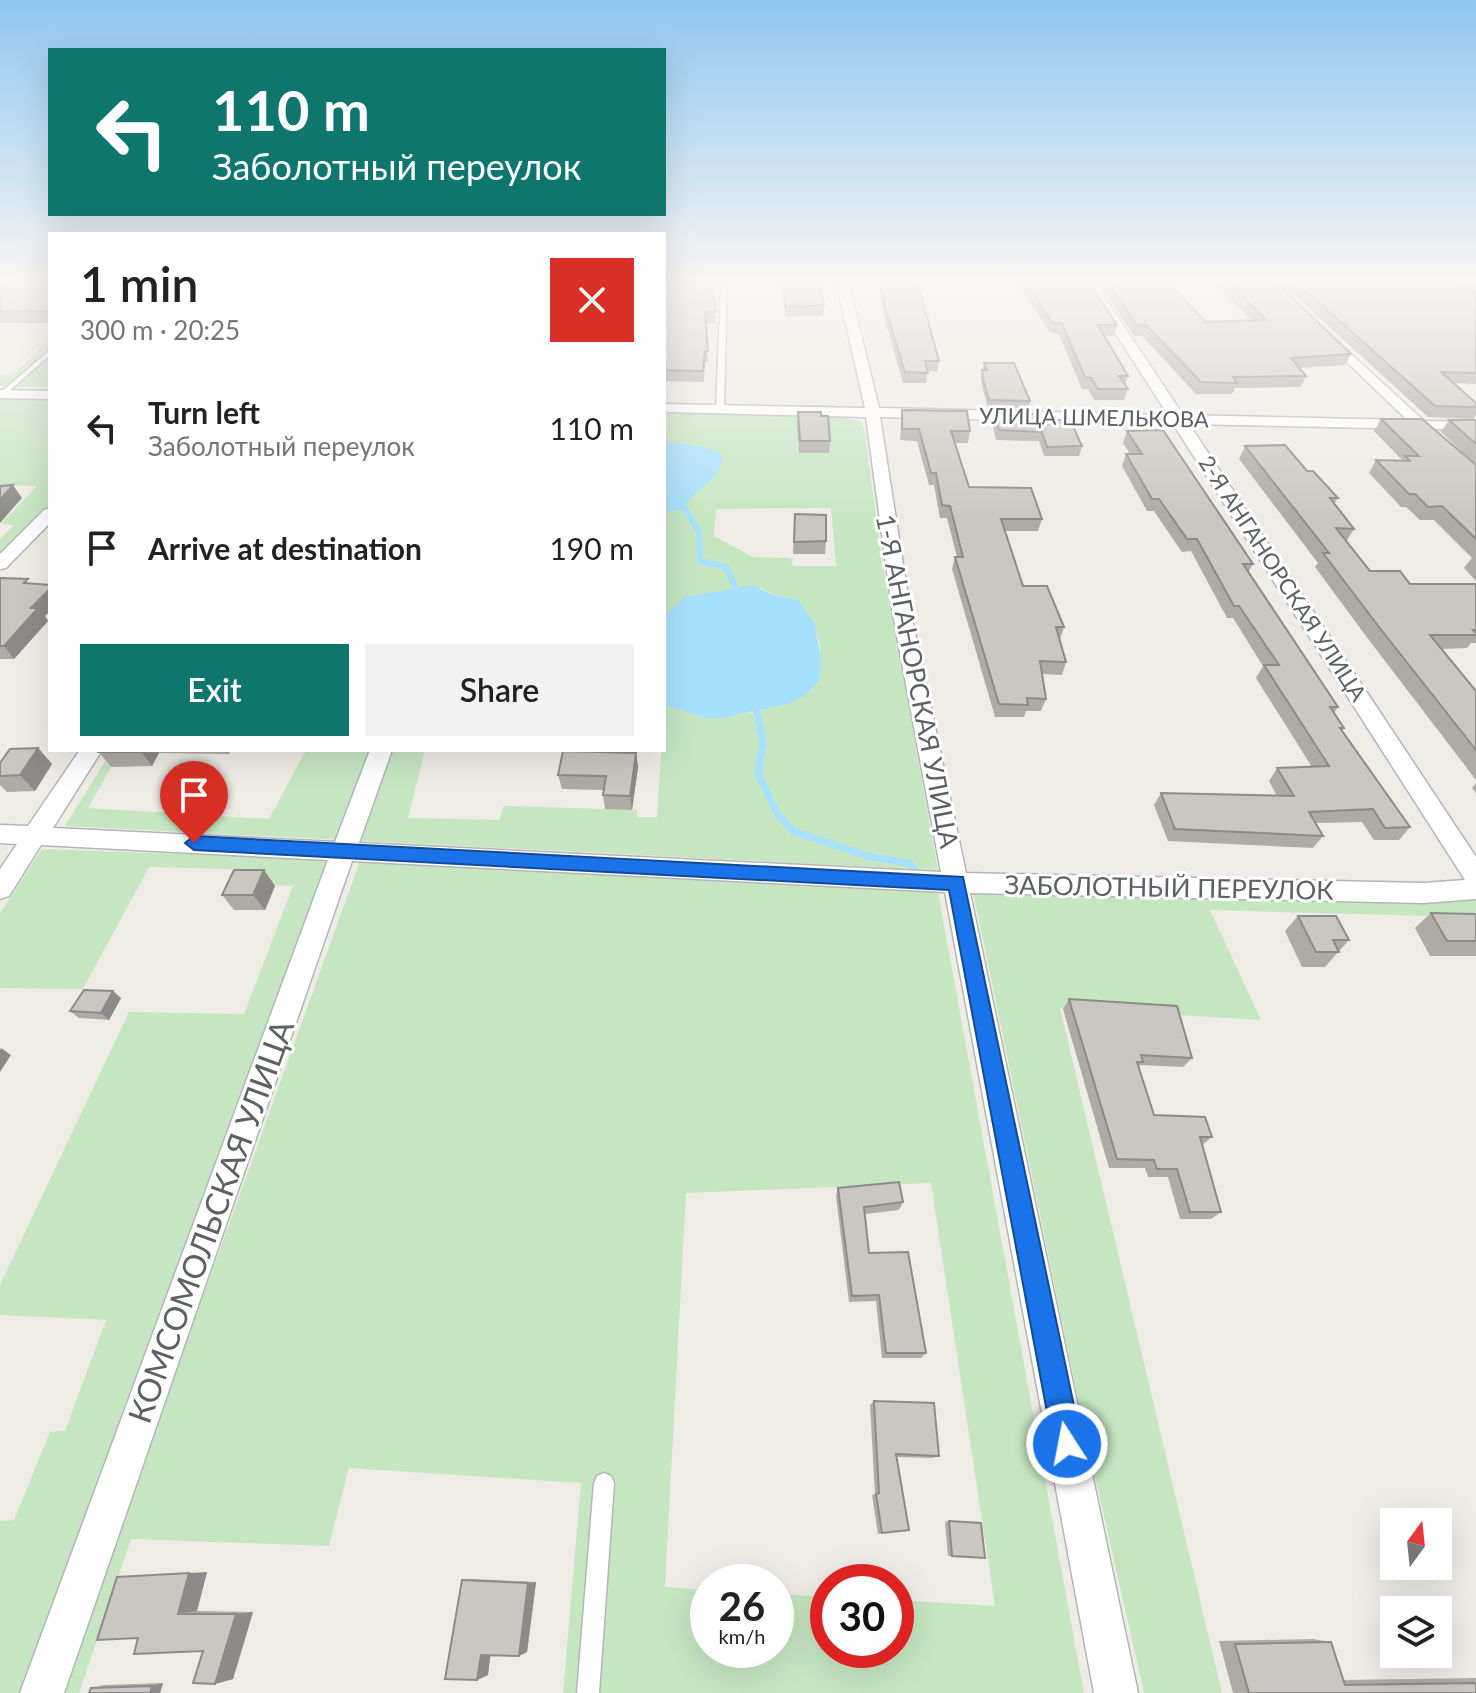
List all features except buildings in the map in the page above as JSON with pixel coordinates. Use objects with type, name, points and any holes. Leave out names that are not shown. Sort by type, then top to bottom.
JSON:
[{"type":"street","name":"1-Я АНГАНОРСКАЯ УЛИЦА","points":[[860,360],[872,412],[901,609],[1116,1693]]},
{"type":"street","name":"2-Я АНГАНОРСКАЯ УЛИЦА","points":[[1141,360],[1476,877]]},
{"type":"street","points":[[1353,360],[1435,438]]},
{"type":"street","points":[[1,395],[48,395]]},
{"type":"street","name":"УЛИЦА ШМЕЛЬКОВА","points":[[666,408],[1476,426]]},
{"type":"street","points":[[0,564],[48,515]]},
{"type":"street","points":[[0,889],[90,752]]},
{"type":"street","name":"КОМСОМОЛЬСКАЯ УЛИЦА","points":[[42,1693],[380,752]]},
{"type":"street","name":"ЗАБОЛОТНЫЙ ПЕРЕУЛОК","points":[[0,834],[957,883],[1424,893],[1476,889]]},
{"type":"lane","points":[[1,395],[41,360]]},
{"type":"lane","points":[[720,409],[722,360]]},
{"type":"lane","points":[[588,1693],[604,1483]]},
{"type":"green space","points":[[28,360],[48,360],[48,387],[0,386],[0,375],[12,375]]},
{"type":"green space","points":[[0,397],[48,398],[48,508],[0,555],[0,539],[14,525],[1,524],[37,486],[0,485]]},
{"type":"green space","points":[[666,413],[837,416],[860,421],[864,428],[881,554],[938,870],[65,826],[111,752],[120,752],[88,808],[269,819],[305,752],[424,752],[408,818],[499,820],[504,806],[637,810],[637,817],[657,817],[661,752],[666,752],[666,706],[704,718],[757,712],[818,667],[820,656],[815,631],[797,599],[773,595],[762,588],[685,597],[666,615],[666,512],[683,510],[688,497],[722,454],[666,441]],"holes":[[[831,508],[836,566],[793,566],[791,558],[753,557],[714,536],[716,509]]]},
{"type":"green space","points":[[42,849],[330,859],[226,1131],[97,1506],[26,1693],[0,1693],[0,1521],[14,1520],[50,1432],[65,1431],[106,1320],[0,1315],[0,1285],[129,1012],[244,1014],[293,886],[258,884],[264,870],[149,867],[83,989],[0,988],[0,913]]},
{"type":"green space","points":[[360,861],[938,892],[1084,1693],[563,1693],[581,1483],[349,1468],[329,1546],[131,1539],[79,1693],[60,1693]],"holes":[[[931,1183],[995,1606],[914,1601],[914,1668],[810,1668],[810,1596],[794,1595],[794,1668],[690,1668],[690,1589],[665,1587],[686,1193]]]},
{"type":"green space","points":[[973,892],[1476,897],[1476,934],[1465,917],[1210,910],[1261,1020],[1060,1008],[1222,1693],[1144,1693],[1087,1441]]},
{"type":"water","points":[[666,441],[704,447],[722,454],[718,471],[683,510],[666,512]]},
{"type":"water","points":[[753,585],[773,595],[797,599],[814,622],[821,656],[819,681],[803,697],[788,704],[722,718],[705,718],[666,706],[666,615],[684,597]]},
{"type":"waterway","points":[[685,508],[699,532],[700,561],[726,567],[735,586]]},
{"type":"waterway","points":[[757,712],[763,742],[758,773],[778,815],[793,831],[871,857],[909,863],[918,874]]},
{"type":"route","points":[[194,843],[957,883],[1067,1444]]}]
